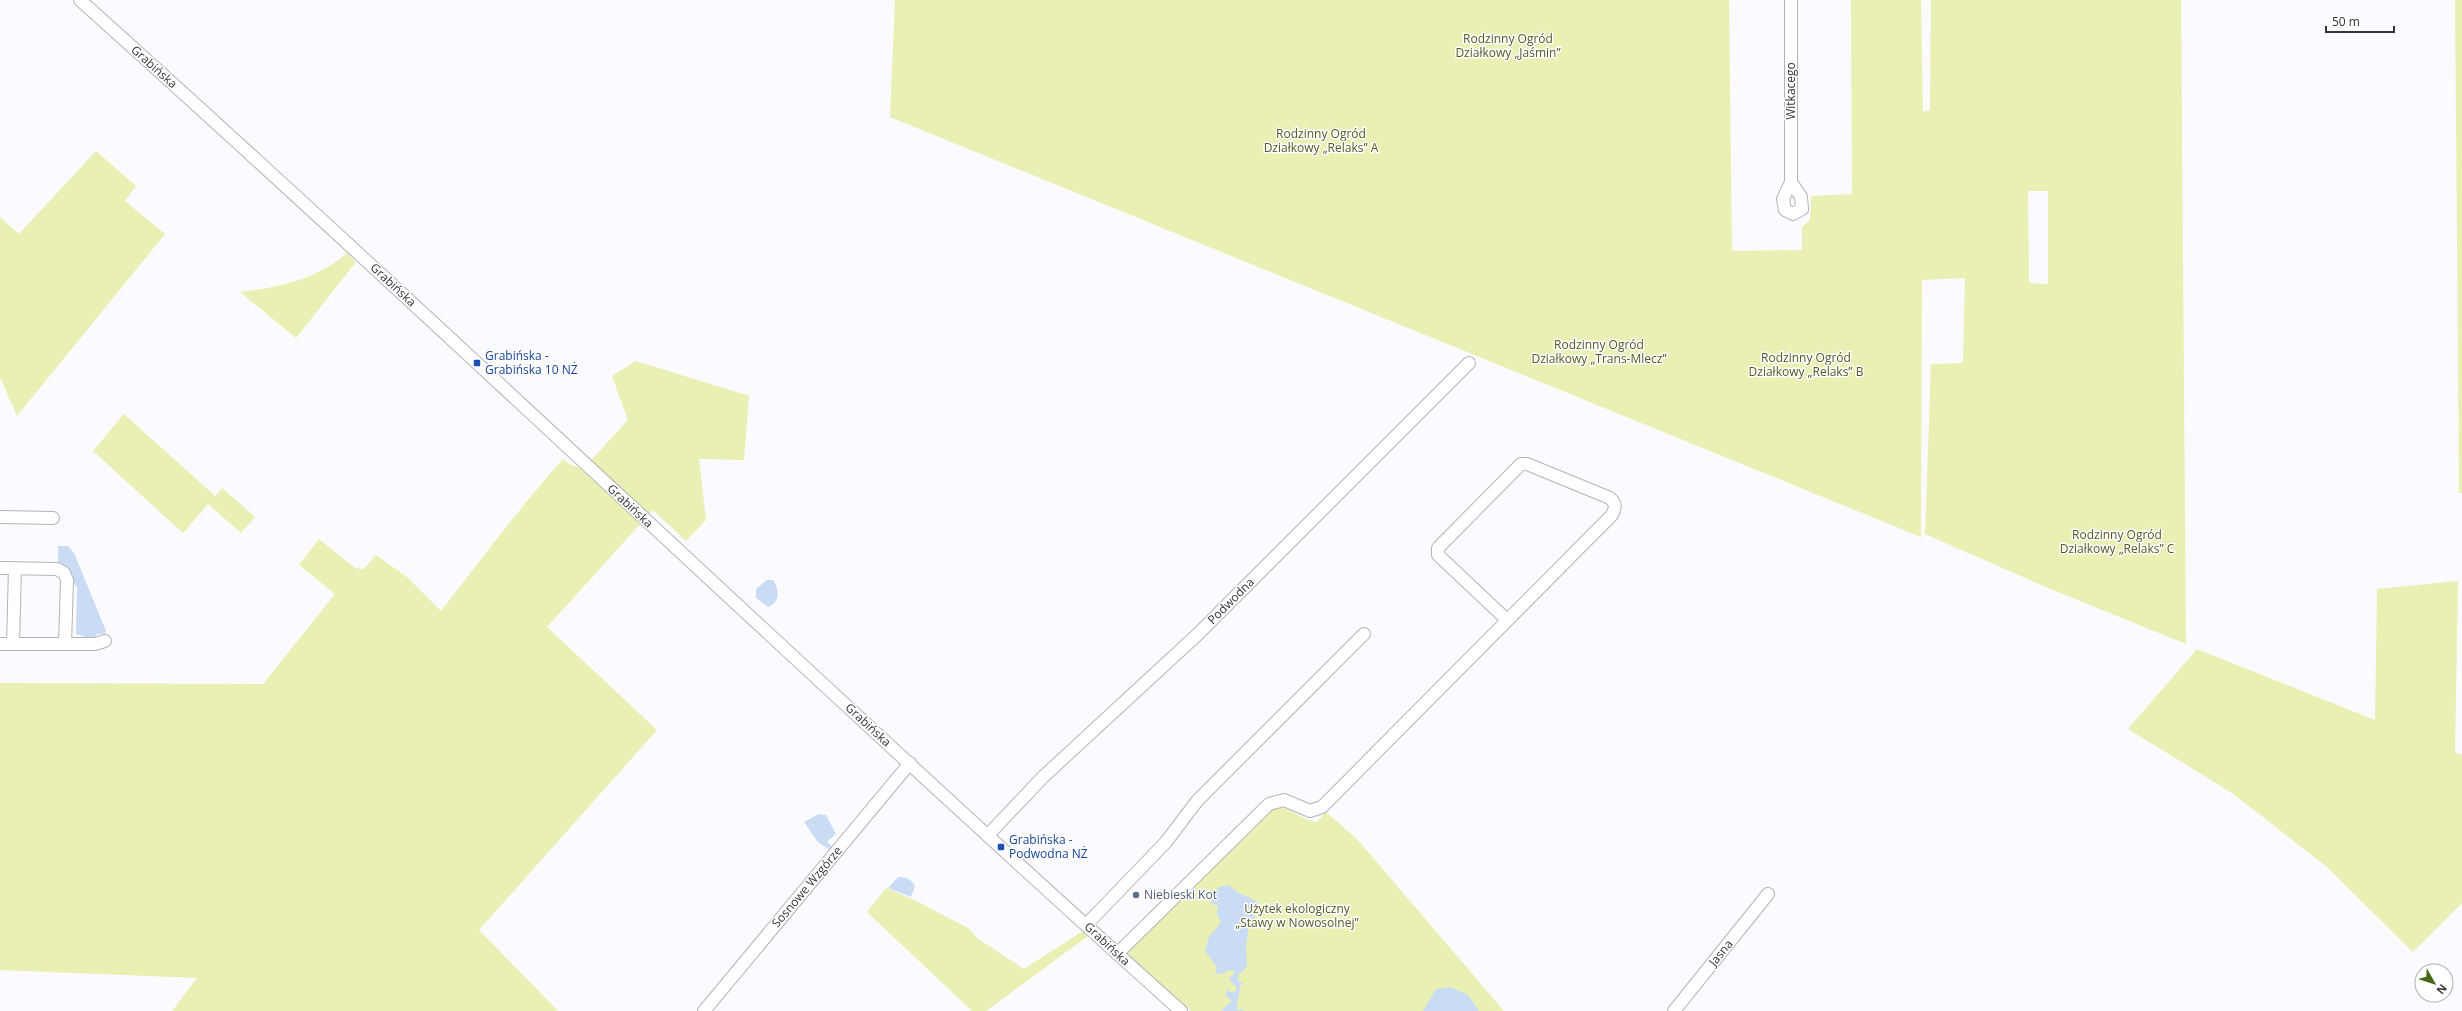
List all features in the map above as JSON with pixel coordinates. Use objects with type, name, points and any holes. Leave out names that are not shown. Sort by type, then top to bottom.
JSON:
[{"type":"street","name":"Grabińska","points":[[80,0],[309,207],[648,524],[1181,1011]]},
{"type":"street","name":"Witkacego","points":[[1791,0],[1791,182]]},
{"type":"street","name":"Podwodna","points":[[988,835],[1043,777],[1198,634],[1469,363]]},
{"type":"street","points":[[1117,954],[1268,804],[1284,800],[1310,811],[1322,807],[1506,620],[1612,515],[1615,506],[1614,502],[1527,464],[1521,464],[1438,548],[1438,555],[1506,620]]},
{"type":"street","points":[[0,517],[53,518]]},
{"type":"street","points":[[0,568],[57,569],[64,573],[67,580],[65,644]]},
{"type":"street","points":[[13,644],[15,568]]},
{"type":"street","points":[[1086,925],[1166,842],[1198,801],[1364,634]]},
{"type":"street","points":[[0,644],[95,644],[105,642]]},
{"type":"street","name":"Sosnowe Wzgórze","points":[[704,1011],[910,763]]},
{"type":"street","name":"Jasna","points":[[1674,1011],[1768,894]]},
{"type":"green space","points":[[895,0],[1729,0],[1732,251],[1802,250],[1802,227],[1810,220],[1811,196],[1852,194],[1851,0],[1921,0],[1923,112],[1930,110],[1931,0],[2181,0],[2186,644],[2048,588],[1925,534],[1931,364],[1963,363],[1965,278],[1922,280],[1921,537],[890,117]],"holes":[[[2028,191],[2048,191],[2048,284],[2029,283]]]},
{"type":"green space","points":[[2455,0],[2462,0],[2462,493],[2459,493]]},
{"type":"green space","points":[[96,151],[136,186],[125,201],[165,234],[17,416],[0,377],[0,217],[19,234]]},
{"type":"green space","points":[[347,253],[356,262],[296,338],[240,292],[269,288],[297,281],[323,270]]},
{"type":"green space","points":[[636,361],[749,396],[744,460],[699,459],[706,520],[686,541],[653,510],[547,627],[657,730],[479,930],[558,1011],[172,1011],[197,978],[0,970],[0,683],[263,684],[335,594],[299,565],[319,539],[355,568],[364,569],[376,555],[407,577],[441,611],[516,515],[563,459],[569,464],[583,469],[628,420],[612,376]]},
{"type":"green space","points":[[124,414],[215,496],[222,488],[255,517],[241,533],[208,504],[183,533],[93,451]]},
{"type":"green space","points":[[2458,581],[2455,752],[2462,755],[2462,903],[2413,952],[2327,867],[2232,793],[2128,729],[2197,649],[2375,720],[2377,589]]},
{"type":"green space","name":"Użytek ekologiczny „Stawy w Nowosolnej”","points":[[1273,807],[1285,809],[1306,819],[1317,822],[1326,812],[1357,839],[1504,1011],[1191,1011],[1126,952]]},
{"type":"green space","points":[[886,888],[912,899],[968,928],[977,938],[1024,969],[1083,931],[1088,936],[986,1011],[972,1011],[867,912]]},
{"type":"water","points":[[58,546],[68,546],[74,553],[106,631],[105,634],[97,634],[94,640],[76,634],[77,587],[65,568],[58,564]]},
{"type":"water","points":[[767,580],[773,580],[778,592],[775,602],[768,607],[756,598],[756,589]]},
{"type":"water","points":[[819,814],[826,815],[836,834],[827,842],[833,847],[830,850],[818,842],[804,822]]},
{"type":"water","points":[[898,877],[908,879],[915,886],[911,897],[888,888]]},
{"type":"water","points":[[1229,885],[1239,893],[1259,903],[1254,916],[1258,925],[1249,926],[1246,944],[1247,967],[1239,974],[1238,981],[1243,983],[1240,986],[1237,1010],[1243,1009],[1243,1011],[1221,1011],[1232,1001],[1225,995],[1229,988],[1230,992],[1235,992],[1237,986],[1233,985],[1229,978],[1236,972],[1229,970],[1222,974],[1215,973],[1217,967],[1205,951],[1209,937],[1221,922],[1217,914],[1218,906],[1211,903],[1211,896],[1219,887]]},
{"type":"water","points":[[1450,987],[1468,995],[1479,1011],[1423,1011],[1436,989]]},
{"type":"place","name":"Grabińska - Grabińska 10 NŻ","points":[[477,363]]},
{"type":"place","name":"Grabińska - Podwodna NŻ","points":[[1001,847]]},
{"type":"place","name":"Niebieski Kot","points":[[1136,895]]},
{"type":"park label","name":"Rodzinny Ogród Działkowy „Jaśmin”","points":[[1508,46]]},
{"type":"park label","name":"Rodzinny Ogród Działkowy „Relaks” A","points":[[1321,141]]},
{"type":"park label","name":"Rodzinny Ogród Działkowy „Trans-Mlecz”","points":[[1599,352]]},
{"type":"park label","name":"Rodzinny Ogród Działkowy „Relaks” B","points":[[1806,365]]},
{"type":"park label","name":"Rodzinny Ogród Działkowy „Relaks” C","points":[[2117,542]]}]
